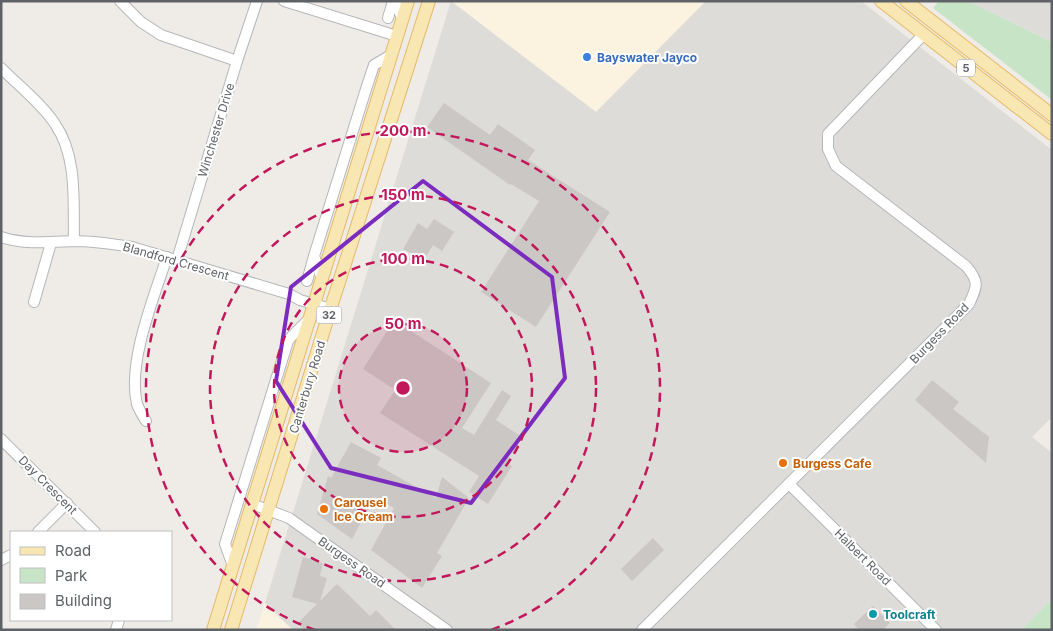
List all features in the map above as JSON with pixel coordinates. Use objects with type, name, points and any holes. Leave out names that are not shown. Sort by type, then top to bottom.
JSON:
[{"type":"main road","name":"Canterbury Road","points":[[213,630],[408,1]]},
{"type":"main road","name":"Canterbury Road","points":[[232,630],[429,1]]},
{"type":"main road","name":"5","points":[[881,1],[1052,134]]},
{"type":"main road","name":"5","points":[[906,1],[1052,115]]},
{"type":"main road","points":[[924,35],[933,22]]},
{"type":"main road","points":[[397,36],[416,43]]},
{"type":"street","points":[[120,1],[154,31],[178,42],[237,61]]},
{"type":"street","name":"Winchester Drive","points":[[146,421],[138,406],[135,384],[138,351],[172,259],[257,1]]},
{"type":"street","points":[[284,1],[397,36]]},
{"type":"street","points":[[388,18],[394,1]]},
{"type":"street","points":[[394,1],[402,18]]},
{"type":"street","name":"Burgess Road","points":[[642,630],[969,304],[977,288],[975,276],[966,266],[836,166],[828,149],[828,134],[924,35]]},
{"type":"street","points":[[307,281],[372,68],[378,62],[391,55]]},
{"type":"street","points":[[1,68],[55,123],[63,137],[72,175],[74,241]]},
{"type":"street","name":"Blandford Crescent","points":[[1,237],[16,241],[51,244],[74,241],[108,243],[132,247],[332,306]]},
{"type":"street","points":[[34,302],[51,244]]},
{"type":"street","points":[[314,256],[322,279]]},
{"type":"street","name":"Canterbury Road","points":[[233,566],[225,544],[288,341],[309,319]]},
{"type":"street","name":"Day Crescent","points":[[1,438],[94,531]]},
{"type":"street","name":"Halbert Road","points":[[790,484],[936,630]]},
{"type":"street","points":[[39,531],[67,503]]},
{"type":"street","name":"Burgess Road","points":[[252,504],[289,518],[447,630]]},
{"type":"highlighted area","points":[[423,181],[552,277],[565,378],[471,503],[331,468],[276,381],[291,287]]},
{"type":"shaded area","name":"Bayswater Jayco","points":[[451,1],[706,1],[596,112]]},
{"type":"shaded area","points":[[451,1],[596,112],[706,1],[861,1],[1052,150],[1052,417],[1032,437],[1052,453],[1052,599],[1021,630],[293,630],[265,603]]},
{"type":"shaded area","points":[[968,1],[1052,1],[1052,42]]},
{"type":"shaded area","points":[[265,603],[293,630],[256,630]]},
{"type":"green space","points":[[939,1],[968,1],[1052,42],[1052,100],[933,8]]},
{"type":"green space","points":[[1052,599],[1052,630],[1021,630]]},
{"type":"building","points":[[444,103],[490,135],[498,124],[535,150],[528,160],[610,212],[536,327],[481,292],[539,201],[510,185],[427,127]]},
{"type":"building","points":[[434,219],[454,232],[442,251],[433,245],[424,260],[403,249],[418,223],[427,229]]},
{"type":"building","points":[[394,320],[491,383],[462,428],[474,435],[502,390],[511,396],[496,420],[519,435],[506,455],[510,458],[507,463],[512,466],[488,504],[469,492],[479,476],[380,413],[395,390],[363,369]]},
{"type":"building","points":[[932,380],[959,402],[953,409],[989,437],[986,463],[915,400]]},
{"type":"building","points":[[351,442],[381,458],[377,465],[436,498],[442,477],[469,498],[437,553],[442,556],[422,588],[371,550],[394,508],[375,497],[352,539],[317,514],[328,476],[331,478]]},
{"type":"building","points":[[653,538],[664,550],[632,581],[621,569]]},
{"type":"building","points":[[303,557],[323,563],[320,576],[327,578],[320,601],[337,584],[370,616],[376,610],[396,630],[304,630],[298,623],[317,604],[292,597]]},
{"type":"building","name":"Toolcraft","points":[[873,606],[890,623],[883,630],[859,630],[854,624]]},
{"type":"place","name":"Bayswater Jayco","points":[[587,57]]},
{"type":"place","name":"Burgess Cafe","points":[[783,463]]},
{"type":"place","name":"Carousel Ice Cream","points":[[324,509]]},
{"type":"place","name":"Toolcraft","points":[[873,614]]}]
